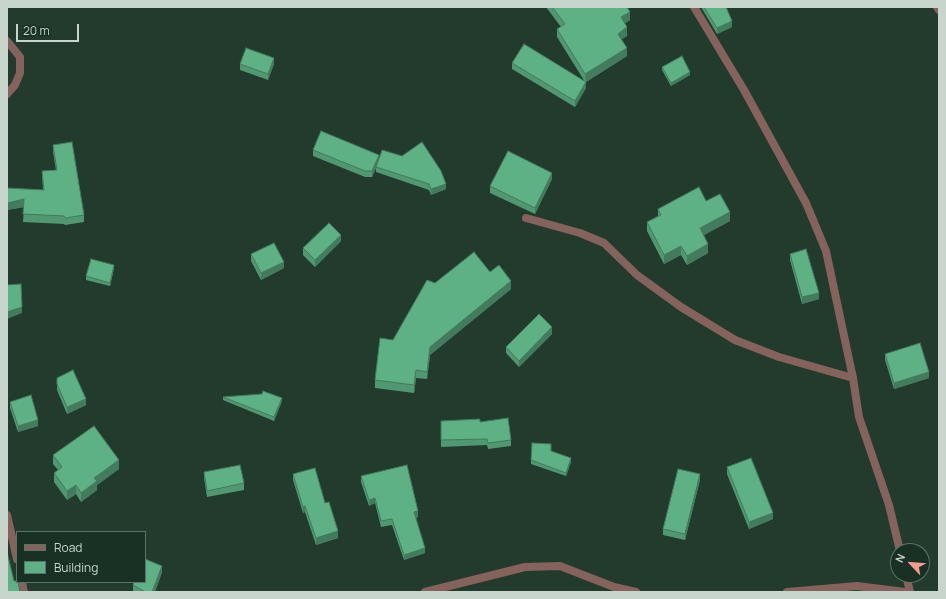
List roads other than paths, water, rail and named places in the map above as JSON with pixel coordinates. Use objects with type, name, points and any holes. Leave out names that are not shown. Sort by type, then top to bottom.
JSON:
[{"type":"street","points":[[694,7],[744,90],[806,203],[826,251],[853,378],[859,417],[889,505],[898,543]]},
{"type":"street","points":[[7,41],[20,57],[20,73],[15,85],[7,94]]},
{"type":"street","points":[[526,218],[580,233],[604,244],[637,275],[681,307],[735,340],[779,357],[853,378]]},
{"type":"street","points":[[7,515],[16,555]]},
{"type":"street","points":[[424,592],[525,567],[560,566],[614,587],[636,592]]},
{"type":"street","points":[[787,592],[857,586],[905,592]]}]
